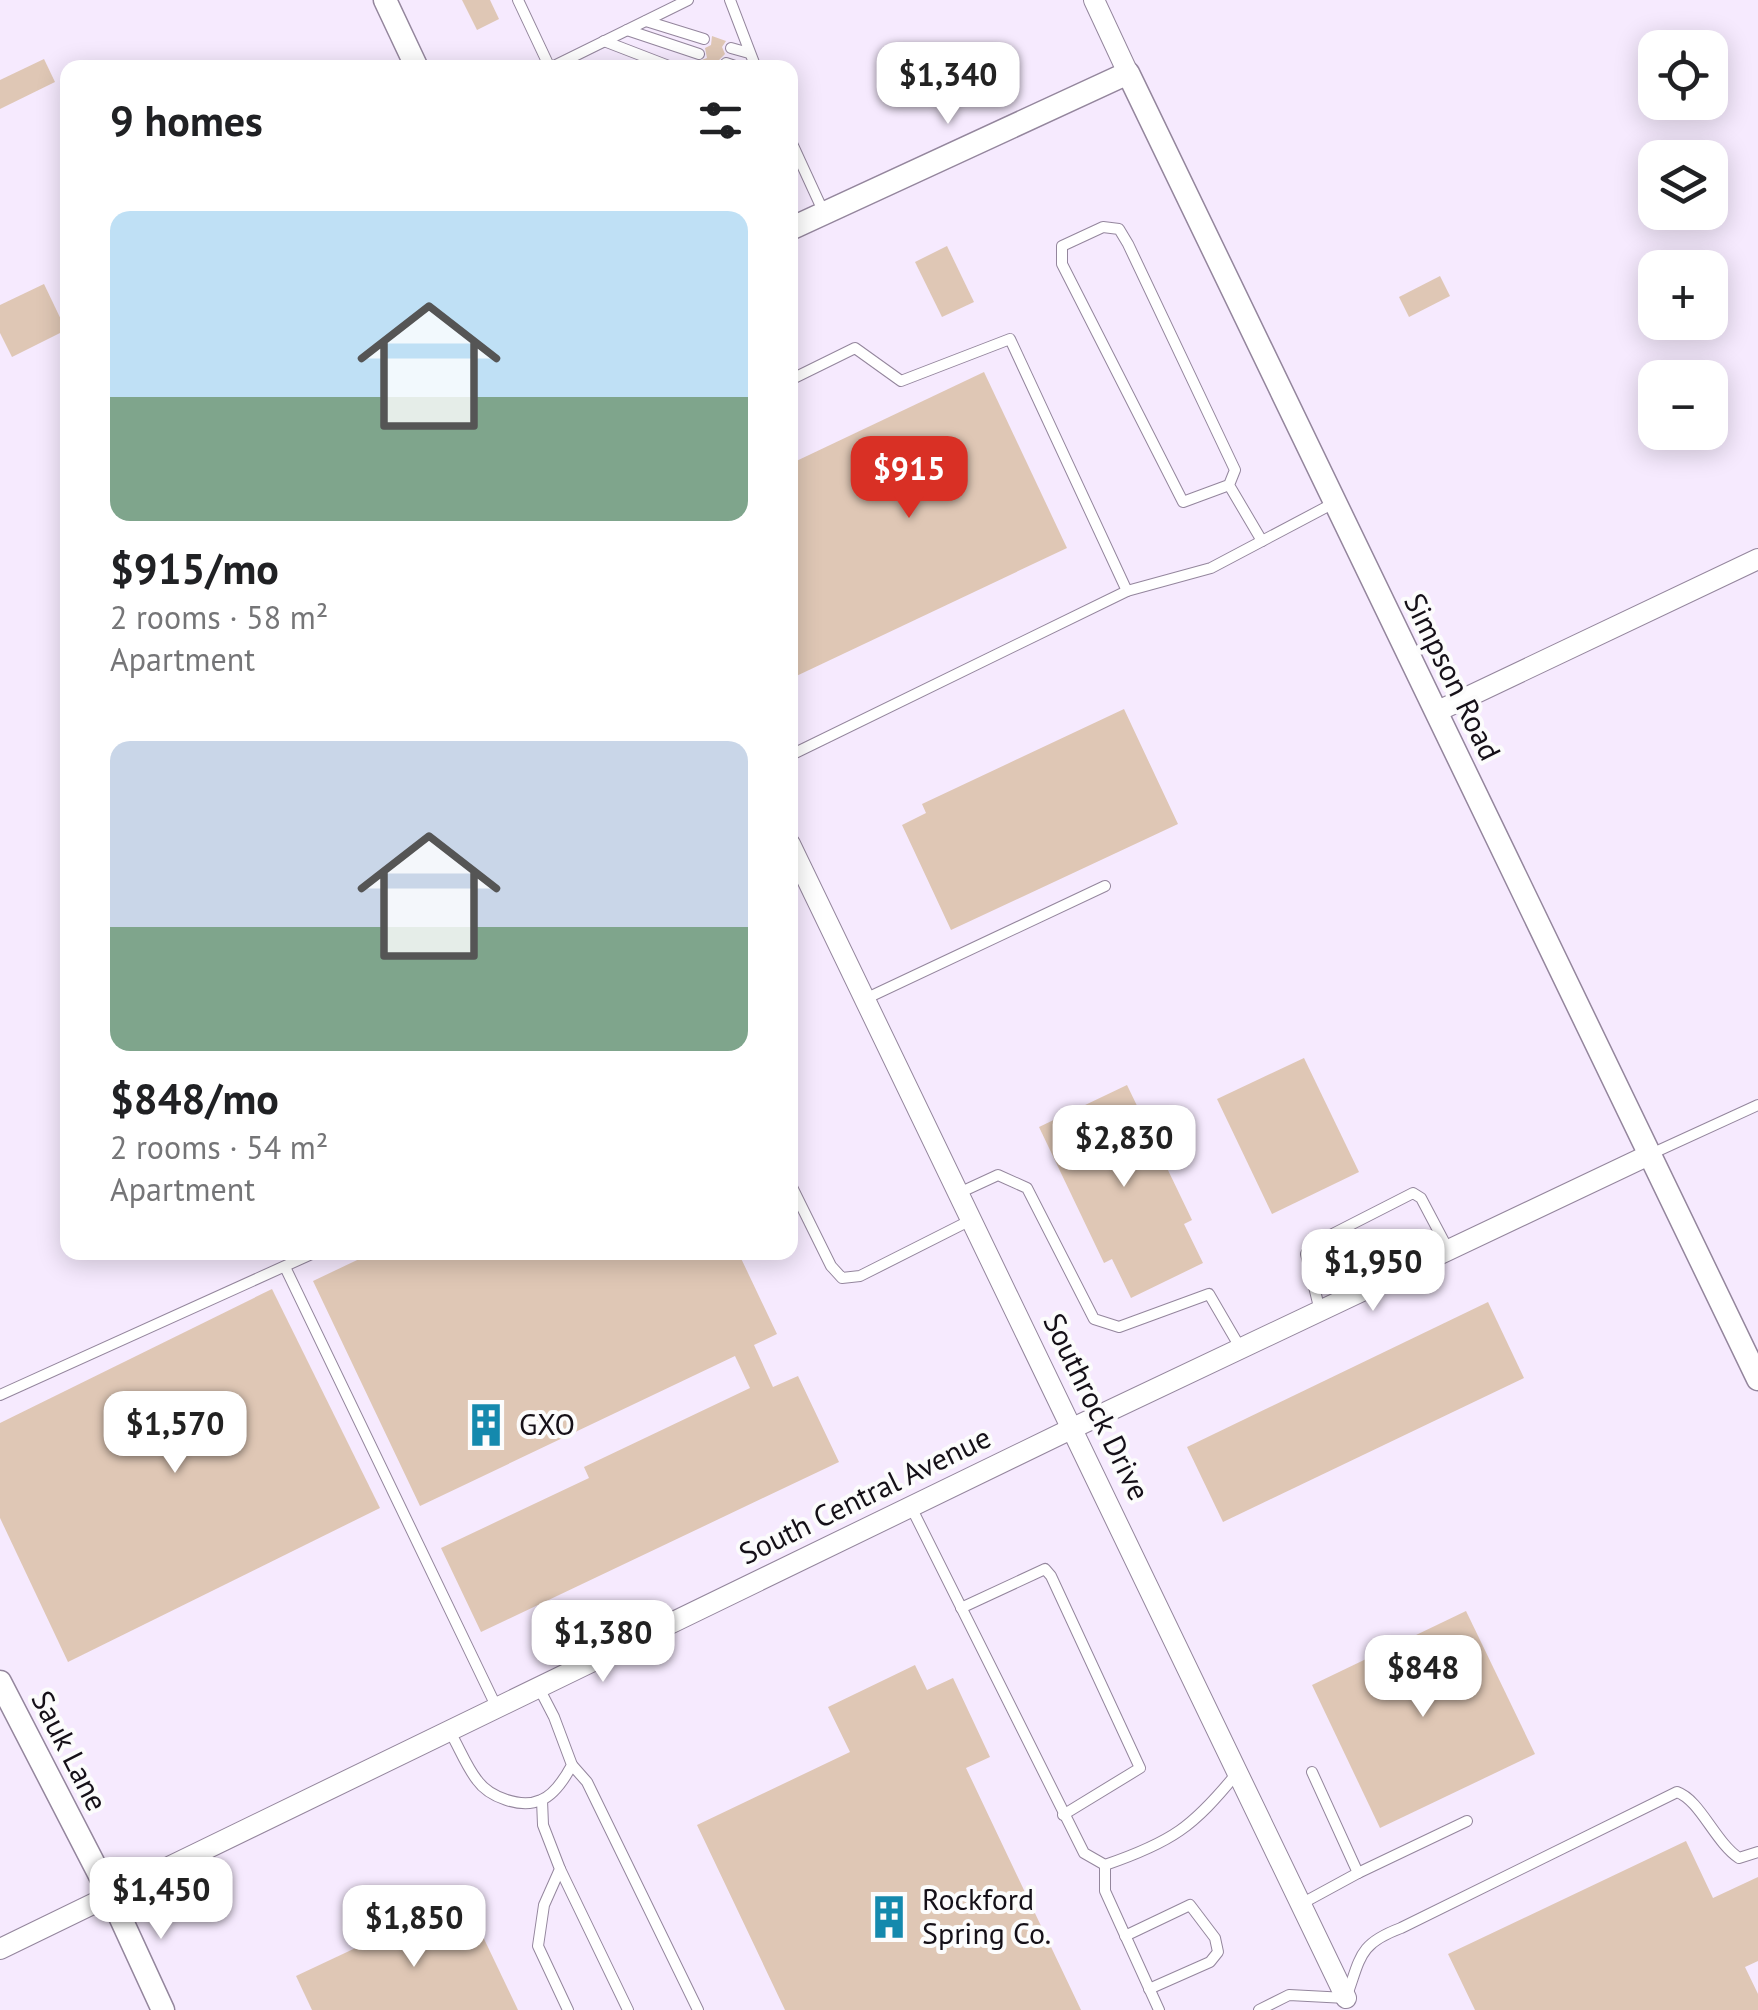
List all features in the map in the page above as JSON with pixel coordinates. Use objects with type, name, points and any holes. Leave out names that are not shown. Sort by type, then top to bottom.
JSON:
[{"type":"street","points":[[385,0],[413,60]]},
{"type":"street","name":"Simpson Road","points":[[1094,0],[1651,1154],[1750,1343],[1758,1379]]},
{"type":"street","points":[[798,224],[1128,73]]},
{"type":"street","points":[[1436,712],[1758,559]]},
{"type":"street","name":"Southrock Drive","points":[[798,860],[1346,1998]]},
{"type":"street","name":"South Central Avenue","points":[[0,1949],[1073,1428],[1651,1154]]},
{"type":"street","name":"Sauk Lane","points":[[0,1682],[111,1897],[164,2010]]},
{"type":"lane","points":[[518,0],[546,60]]},
{"type":"lane","points":[[566,60],[688,0]]},
{"type":"lane","points":[[730,0],[753,60]]},
{"type":"lane","points":[[646,21],[704,39]]},
{"type":"lane","points":[[627,30],[699,54]]},
{"type":"lane","points":[[604,41],[653,60]]},
{"type":"lane","points":[[731,48],[750,53]]},
{"type":"lane","points":[[798,156],[824,213]]},
{"type":"lane","points":[[1230,485],[1183,502],[1062,264],[1062,246],[1103,226],[1118,230],[1128,244],[1235,470],[1230,485],[1262,541]]},
{"type":"lane","points":[[798,376],[855,348],[900,381],[1010,339],[1127,592]]},
{"type":"lane","points":[[798,753],[1127,592],[1211,568],[1334,502]]},
{"type":"lane","points":[[865,998],[1105,886]]},
{"type":"lane","points":[[1651,1154],[1758,1105]]},
{"type":"lane","points":[[959,1193],[998,1175],[1027,1188],[1094,1319],[1119,1327],[1209,1294],[1241,1349]]},
{"type":"lane","points":[[1320,1312],[1306,1254],[1311,1245],[1413,1193],[1422,1198],[1449,1251]]},
{"type":"lane","points":[[798,1200],[830,1266],[842,1278],[860,1276],[972,1219]]},
{"type":"lane","points":[[0,1395],[298,1260]]},
{"type":"lane","points":[[285,1266],[497,1708]]},
{"type":"lane","points":[[911,1507],[1062,1816],[1084,1853],[1105,1865],[1184,1831],[1238,1772]]},
{"type":"lane","points":[[960,1608],[1044,1569],[1051,1576],[1140,1768],[1062,1816]]},
{"type":"lane","points":[[539,1688],[572,1766],[587,1782],[698,2010]]},
{"type":"lane","points":[[450,1732],[478,1783],[502,1799],[522,1803],[542,1800],[562,1782],[572,1766]]},
{"type":"lane","points":[[1312,1772],[1358,1873]]},
{"type":"lane","points":[[1259,2010],[1289,1995],[1346,1998],[1362,1955],[1375,1938],[1677,1792],[1688,1796],[1724,1847],[1740,1858],[1758,1852]]},
{"type":"lane","points":[[542,1800],[543,1825],[560,1869],[628,2010]]},
{"type":"lane","points":[[1301,1904],[1466,1821]]},
{"type":"lane","points":[[1105,1865],[1105,1891],[1159,2010]]},
{"type":"lane","points":[[560,1869],[544,1906],[538,1946],[568,2010]]},
{"type":"lane","points":[[1125,1936],[1190,1905],[1215,1938],[1218,1952],[1210,1962],[1149,1988]]},
{"type":"building","points":[[462,0],[490,0],[499,19],[477,30]]},
{"type":"building","points":[[712,36],[726,41],[722,47],[725,54],[719,60],[702,60],[707,58],[705,48],[711,45]]},
{"type":"building","points":[[44,59],[55,82],[0,109],[0,80]]},
{"type":"building","points":[[947,246],[974,302],[942,317],[915,262]]},
{"type":"building","points":[[1440,276],[1450,296],[1409,317],[1399,297]]},
{"type":"building","points":[[44,284],[60,317],[60,333],[12,357],[0,333],[0,305]]},
{"type":"building","points":[[984,372],[1067,548],[798,675],[798,460]]},
{"type":"building","points":[[1124,709],[1178,824],[951,930],[902,825],[926,813],[922,804]]},
{"type":"building","points":[[1304,1058],[1359,1172],[1272,1214],[1217,1099]]},
{"type":"building","points":[[1127,1085],[1192,1220],[1184,1224],[1203,1263],[1131,1298],[1112,1259],[1104,1263],[1039,1127]]},
{"type":"building","name":"GXO","points":[[357,1260],[742,1260],[777,1334],[754,1345],[773,1387],[798,1376],[839,1462],[481,1632],[441,1548],[589,1478],[584,1467],[750,1388],[735,1356],[420,1506],[313,1281]]},
{"type":"building","points":[[272,1289],[380,1508],[68,1662],[0,1518],[0,1423]]},
{"type":"building","points":[[1488,1302],[1524,1378],[1223,1522],[1187,1447]]},
{"type":"building","points":[[1466,1611],[1535,1754],[1380,1828],[1312,1685]]},
{"type":"building","name":"Rockford Spring Co.","points":[[915,1665],[927,1690],[953,1678],[990,1757],[966,1768],[1081,2010],[785,2010],[697,1825],[850,1752],[828,1707]]},
{"type":"building","points":[[1686,1841],[1713,1898],[1758,1877],[1758,1961],[1745,1967],[1758,1994],[1758,2010],[1475,2010],[1448,1954]]},
{"type":"building","points":[[464,1897],[518,2010],[312,2010],[296,1976]]},
{"type":"place","name":"GXO","points":[[486,1425]]},
{"type":"place","name":"Rockford Spring Co.","points":[[889,1917]]}]
